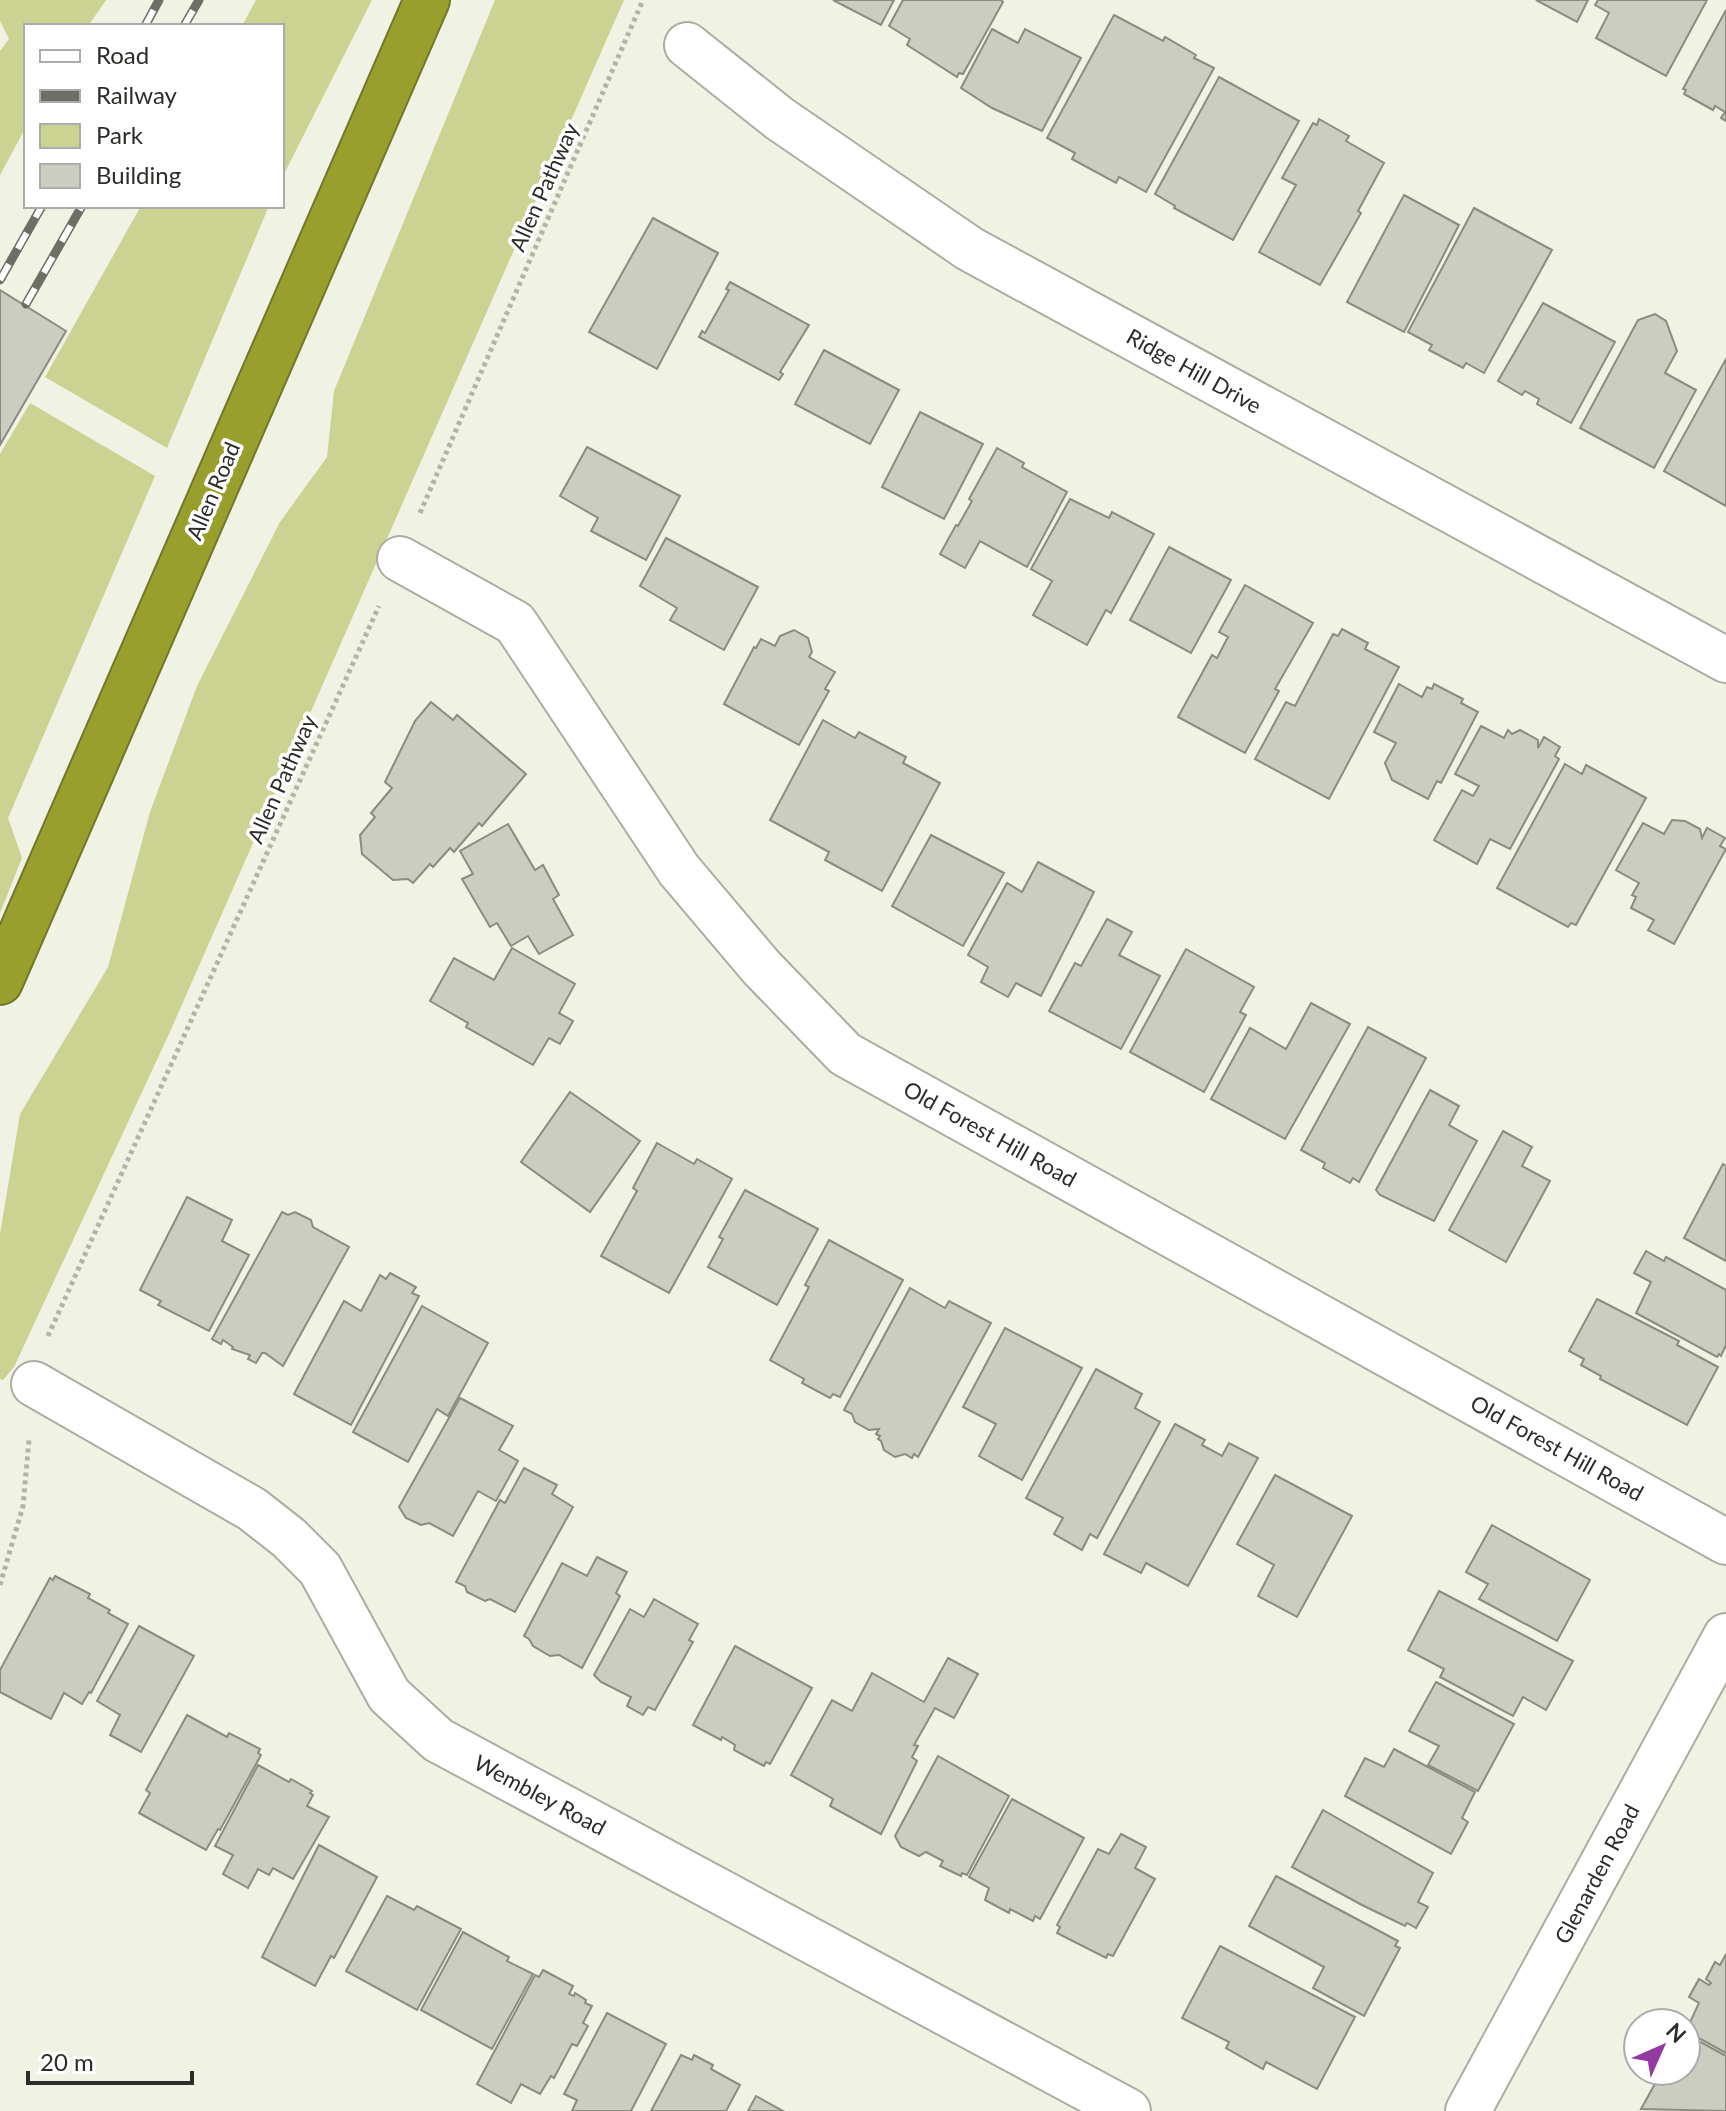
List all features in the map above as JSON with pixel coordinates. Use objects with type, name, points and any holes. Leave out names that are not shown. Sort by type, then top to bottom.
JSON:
[{"type":"highway","name":"Allen Road","points":[[0,982],[427,0]]},
{"type":"street","name":"Ridge Hill Drive","points":[[687,45],[780,119],[970,249],[1726,660]]},
{"type":"street","name":"Old Forest Hill Road","points":[[400,559],[515,623],[679,870],[761,967],[845,1054],[1726,1542]]},
{"type":"street","name":"Wembley Road","points":[[34,1384],[252,1509],[289,1538],[320,1569],[389,1695],[438,1740],[1128,2111]]},
{"type":"street","name":"Glenarden Road","points":[[1468,2111],[1726,1636]]},
{"type":"path","name":"Allen Pathway","points":[[0,1585],[23,1506],[34,1384],[49,1331],[400,559],[643,0]]},
{"type":"green space","points":[[0,0],[106,0],[89,24],[24,24],[24,131],[0,175],[0,51],[9,39],[0,21]]},
{"type":"green space","points":[[256,0],[372,0],[284,174],[284,24],[243,24]]},
{"type":"green space","points":[[495,0],[624,0],[169,1034],[14,1367],[3,1380],[0,1379],[0,1234],[20,1114],[108,967],[150,812],[197,686],[280,522],[327,457],[334,391]]},
{"type":"green space","points":[[140,208],[268,208],[167,448],[45,377]]},
{"type":"green space","points":[[30,403],[155,476],[8,818],[22,858],[0,913],[0,454]]},
{"type":"building","points":[[833,0],[894,0],[881,25]]},
{"type":"building","points":[[903,0],[1003,2],[963,74],[959,73],[957,77],[907,45],[910,39],[889,26]]},
{"type":"building","points":[[1536,0],[1588,0],[1577,22]]},
{"type":"building","points":[[1598,0],[1707,0],[1666,76],[1596,38],[1609,13],[1595,5]]},
{"type":"building","points":[[1726,10],[1726,121],[1721,118],[1725,112],[1715,106],[1713,110],[1684,94],[1686,90],[1683,89]]},
{"type":"building","points":[[1114,15],[1163,41],[1165,37],[1214,68],[1146,192],[1119,177],[1116,183],[1072,159],[1075,153],[1047,138]]},
{"type":"building","points":[[992,29],[1018,43],[1025,29],[1081,58],[1042,131],[992,108],[961,88]]},
{"type":"building","points":[[1219,77],[1299,121],[1233,240],[1174,208],[1155,194]]},
{"type":"building","points":[[1319,119],[1349,136],[1346,141],[1384,163],[1358,211],[1361,213],[1320,285],[1259,252],[1296,185],[1282,178],[1313,123],[1317,125]]},
{"type":"building","points":[[1404,195],[1459,225],[1404,332],[1347,302]]},
{"type":"building","points":[[1474,208],[1552,250],[1484,373],[1466,363],[1463,368],[1429,350],[1432,345],[1408,332]]},
{"type":"building","points":[[653,218],[718,253],[657,369],[589,332]]},
{"type":"building","points":[[730,282],[809,325],[780,372],[783,374],[779,380],[699,337],[702,331],[705,333],[729,290],[726,289]]},
{"type":"building","points":[[0,290],[66,331],[0,445]]},
{"type":"building","points":[[1543,303],[1615,342],[1571,423],[1537,404],[1539,399],[1525,391],[1522,395],[1498,381]]},
{"type":"building","points":[[1655,314],[1666,321],[1677,351],[1665,373],[1696,390],[1654,468],[1580,428],[1638,320]]},
{"type":"building","points":[[824,350],[899,390],[870,444],[795,404]]},
{"type":"building","points":[[1726,359],[1726,506],[1664,471]]},
{"type":"building","points":[[920,412],[983,444],[944,519],[882,487]]},
{"type":"building","points":[[587,447],[680,496],[646,560],[591,531],[598,518],[560,496]]},
{"type":"building","points":[[997,448],[1024,463],[1022,467],[1067,492],[1027,567],[980,541],[965,568],[940,554],[972,501],[969,499]]},
{"type":"building","points":[[1070,499],[1109,518],[1112,512],[1154,534],[1111,613],[1106,610],[1087,645],[1033,615],[1052,581],[1031,569]]},
{"type":"building","points":[[666,538],[758,587],[724,650],[670,620],[677,608],[640,586]]},
{"type":"building","points":[[1169,547],[1231,580],[1191,653],[1130,620]]},
{"type":"building","points":[[1245,585],[1313,623],[1275,689],[1279,691],[1245,753],[1178,717],[1212,655],[1217,658],[1228,637],[1219,632]]},
{"type":"building","points":[[1342,629],[1368,643],[1365,649],[1399,667],[1329,799],[1255,759],[1286,702],[1295,706],[1333,634],[1338,636]]},
{"type":"building","points":[[794,630],[808,638],[812,652],[809,657],[835,672],[825,689],[829,691],[799,745],[724,704],[761,639],[775,646],[780,636]]},
{"type":"building","points":[[1399,684],[1422,697],[1427,687],[1432,689],[1434,684],[1463,699],[1461,703],[1478,712],[1441,783],[1437,781],[1428,799],[1392,780],[1385,763],[1396,743],[1374,732]]},
{"type":"building","points":[[431,702],[453,720],[457,715],[526,774],[482,826],[479,823],[454,852],[450,848],[413,883],[408,879],[393,880],[362,854],[360,835],[375,817],[371,813],[392,788],[385,782],[415,721]]},
{"type":"building","points":[[823,720],[855,738],[859,732],[906,757],[903,763],[940,783],[882,891],[825,860],[829,852],[770,820]]},
{"type":"building","points":[[1481,726],[1504,738],[1508,730],[1512,734],[1520,730],[1538,740],[1538,748],[1544,737],[1560,747],[1555,756],[1559,759],[1510,849],[1490,839],[1477,864],[1434,840],[1462,790],[1473,796],[1479,786],[1455,774]]},
{"type":"building","points":[[1565,764],[1582,774],[1586,765],[1646,798],[1576,925],[1571,923],[1568,927],[1497,888]]},
{"type":"building","points":[[1672,820],[1685,821],[1700,829],[1702,838],[1707,828],[1725,838],[1720,846],[1726,849],[1674,944],[1648,930],[1654,920],[1631,908],[1636,897],[1632,895],[1639,883],[1616,870],[1643,823],[1664,834]]},
{"type":"building","points":[[508,824],[535,870],[543,865],[559,895],[553,899],[573,935],[539,954],[528,936],[511,946],[497,923],[490,927],[462,879],[473,874],[460,851]]},
{"type":"building","points":[[931,835],[1004,873],[963,946],[892,906]]},
{"type":"building","points":[[1038,862],[1094,892],[1041,996],[1016,983],[1008,997],[981,982],[988,967],[968,955],[1007,883],[1022,892]]},
{"type":"building","points":[[1107,919],[1132,932],[1119,955],[1160,976],[1121,1049],[1049,1011],[1075,963],[1081,966]]},
{"type":"building","points":[[512,948],[575,984],[559,1013],[573,1021],[560,1044],[549,1038],[533,1065],[466,1027],[468,1023],[430,1001],[454,958],[494,980]]},
{"type":"building","points":[[1186,949],[1254,987],[1240,1012],[1246,1015],[1204,1092],[1130,1052]]},
{"type":"building","points":[[1311,1003],[1350,1024],[1285,1139],[1211,1099],[1250,1028],[1286,1049]]},
{"type":"building","points":[[1368,1027],[1426,1058],[1359,1182],[1353,1178],[1350,1183],[1323,1168],[1325,1163],[1301,1150]]},
{"type":"building","points":[[1430,1090],[1459,1106],[1449,1125],[1477,1141],[1434,1221],[1380,1195],[1376,1190]]},
{"type":"building","points":[[570,1092],[640,1141],[590,1212],[521,1162]]},
{"type":"building","points":[[1503,1131],[1532,1147],[1522,1166],[1550,1181],[1506,1262],[1449,1230]]},
{"type":"building","points":[[657,1143],[694,1164],[697,1159],[732,1179],[669,1293],[601,1256],[637,1191],[633,1188]]},
{"type":"building","points":[[1723,1164],[1726,1166],[1726,1261],[1684,1238]]},
{"type":"building","points":[[745,1190],[818,1229],[777,1305],[708,1267],[723,1239],[719,1237]]},
{"type":"building","points":[[187,1197],[232,1220],[222,1241],[249,1255],[209,1331],[158,1305],[161,1301],[140,1290]]},
{"type":"building","points":[[282,1212],[288,1215],[295,1212],[311,1220],[313,1227],[349,1247],[283,1366],[265,1353],[256,1363],[248,1359],[250,1355],[232,1349],[223,1340],[221,1344],[212,1339]]},
{"type":"building","points":[[829,1240],[903,1280],[840,1397],[833,1394],[830,1398],[770,1360],[809,1287],[805,1285]]},
{"type":"building","points":[[1646,1251],[1664,1261],[1666,1257],[1726,1290],[1726,1345],[1721,1356],[1719,1354],[1717,1357],[1636,1313],[1651,1282],[1634,1273]]},
{"type":"building","points":[[390,1273],[416,1287],[412,1293],[419,1296],[351,1425],[294,1394],[344,1301],[361,1311],[380,1275],[386,1279]]},
{"type":"building","points":[[910,1288],[945,1308],[949,1301],[991,1323],[918,1457],[914,1454],[912,1458],[905,1454],[895,1457],[884,1450],[878,1439],[880,1436],[876,1434],[879,1429],[869,1430],[855,1422],[852,1414],[844,1410]]},
{"type":"building","points":[[1597,1299],[1679,1341],[1677,1345],[1718,1367],[1687,1425],[1600,1379],[1601,1376],[1581,1365],[1584,1359],[1569,1351]]},
{"type":"building","points":[[422,1306],[488,1343],[448,1416],[437,1409],[408,1462],[353,1432]]},
{"type":"building","points":[[1005,1328],[1082,1368],[1022,1480],[979,1456],[996,1424],[963,1407]]},
{"type":"building","points":[[1096,1369],[1142,1394],[1135,1408],[1160,1422],[1097,1538],[1090,1534],[1082,1550],[1054,1534],[1063,1518],[1026,1498]]},
{"type":"building","points":[[460,1398],[513,1426],[499,1450],[518,1461],[496,1501],[478,1491],[453,1536],[429,1523],[421,1525],[406,1518],[399,1507]]},
{"type":"building","points":[[1175,1424],[1205,1440],[1202,1445],[1222,1456],[1229,1443],[1258,1458],[1188,1586],[1146,1563],[1141,1573],[1104,1554]]},
{"type":"building","points":[[524,1468],[557,1485],[552,1494],[573,1507],[515,1612],[467,1592],[465,1586],[456,1582],[500,1500],[505,1503]]},
{"type":"building","points":[[1275,1475],[1352,1516],[1297,1617],[1258,1596],[1274,1565],[1237,1544]]},
{"type":"building","points":[[1492,1525],[1590,1580],[1557,1641],[1479,1599],[1488,1584],[1466,1572]]},
{"type":"building","points":[[597,1557],[627,1572],[616,1593],[620,1596],[582,1668],[559,1655],[550,1656],[533,1646],[524,1636],[562,1563],[587,1576]]},
{"type":"building","points":[[55,1576],[90,1594],[88,1598],[128,1624],[91,1693],[82,1704],[64,1693],[51,1719],[0,1692],[0,1670],[50,1578],[53,1580]]},
{"type":"building","points":[[1439,1591],[1573,1661],[1546,1710],[1523,1697],[1513,1716],[1440,1677],[1444,1669],[1408,1650]]},
{"type":"building","points":[[654,1599],[698,1624],[689,1640],[693,1642],[655,1710],[648,1707],[643,1715],[627,1706],[631,1697],[601,1682],[594,1675],[630,1609],[644,1617]]},
{"type":"building","points":[[139,1626],[194,1656],[141,1752],[110,1735],[120,1715],[97,1701]]},
{"type":"building","points":[[735,1646],[812,1688],[770,1764],[766,1762],[764,1766],[734,1750],[735,1745],[722,1737],[721,1740],[693,1725]]},
{"type":"building","points":[[948,1658],[978,1674],[954,1718],[935,1708],[914,1745],[918,1746],[912,1757],[917,1761],[881,1834],[830,1806],[833,1799],[791,1775],[832,1700],[852,1711],[872,1673],[924,1702]]},
{"type":"building","points":[[1436,1682],[1514,1724],[1478,1791],[1428,1765],[1439,1746],[1409,1731]]},
{"type":"building","points":[[187,1715],[227,1737],[229,1733],[260,1749],[258,1753],[261,1755],[206,1850],[139,1813],[150,1793],[146,1790]]},
{"type":"building","points":[[1394,1749],[1475,1792],[1462,1818],[1468,1822],[1451,1854],[1345,1796],[1365,1758],[1384,1767]]},
{"type":"building","points":[[938,1756],[1009,1796],[967,1875],[962,1873],[961,1876],[940,1866],[943,1861],[926,1852],[919,1856],[901,1847],[895,1836]]},
{"type":"building","points":[[258,1765],[312,1791],[307,1806],[329,1817],[293,1879],[273,1868],[269,1875],[258,1869],[248,1888],[223,1874],[233,1855],[215,1846]]},
{"type":"building","points":[[1012,1799],[1084,1838],[1040,1919],[1035,1916],[1033,1921],[985,1900],[989,1888],[969,1877]]},
{"type":"building","points":[[1323,1810],[1433,1873],[1418,1902],[1428,1907],[1416,1928],[1407,1923],[1405,1926],[1362,1905],[1292,1867]]},
{"type":"building","points":[[1121,1834],[1146,1847],[1135,1868],[1155,1879],[1113,1956],[1108,1954],[1106,1958],[1057,1933],[1060,1927],[1057,1925],[1098,1849],[1109,1854]]},
{"type":"building","points":[[319,1845],[377,1877],[334,1958],[331,1956],[315,1986],[262,1957]]},
{"type":"building","points":[[1276,1876],[1398,1941],[1395,1946],[1400,1948],[1364,2016],[1313,1988],[1324,1967],[1249,1926]]},
{"type":"building","points":[[387,1896],[414,1910],[417,1906],[461,1929],[417,2010],[346,1971]]},
{"type":"building","points":[[463,1932],[533,1974],[492,2049],[421,2010]]},
{"type":"building","points":[[1220,1946],[1355,2017],[1317,2089],[1266,2062],[1263,2069],[1226,2048],[1229,2042],[1182,2018]]},
{"type":"building","points":[[1726,1954],[1726,2053],[1702,2040],[1702,2007],[1697,2007],[1699,2003],[1689,1997],[1699,1979],[1709,1985],[1711,1983],[1706,1979],[1715,1962],[1720,1965]]},
{"type":"building","points":[[543,1970],[573,1986],[569,1994],[574,1996],[575,1993],[592,2006],[583,2023],[588,2026],[577,2046],[572,2044],[554,2078],[551,2076],[540,2094],[521,2084],[511,2103],[477,2084],[535,1975],[539,1977]]},
{"type":"building","points":[[607,2013],[666,2044],[631,2111],[572,2111],[577,2100],[564,2094]]},
{"type":"building","points":[[1702,2043],[1726,2056],[1726,2111],[1641,2109],[1653,2087],[1702,2087]]},
{"type":"building","points":[[681,2055],[692,2060],[694,2055],[713,2065],[711,2069],[740,2085],[726,2111],[651,2111]]},
{"type":"building","points":[[756,2096],[783,2111],[748,2111]]},
{"type":"railway","points":[[146,24],[159,0]]},
{"type":"railway","points":[[185,24],[199,0]]},
{"type":"railway","points":[[0,280],[41,208]]},
{"type":"railway","points":[[26,304],[81,208]]}]
